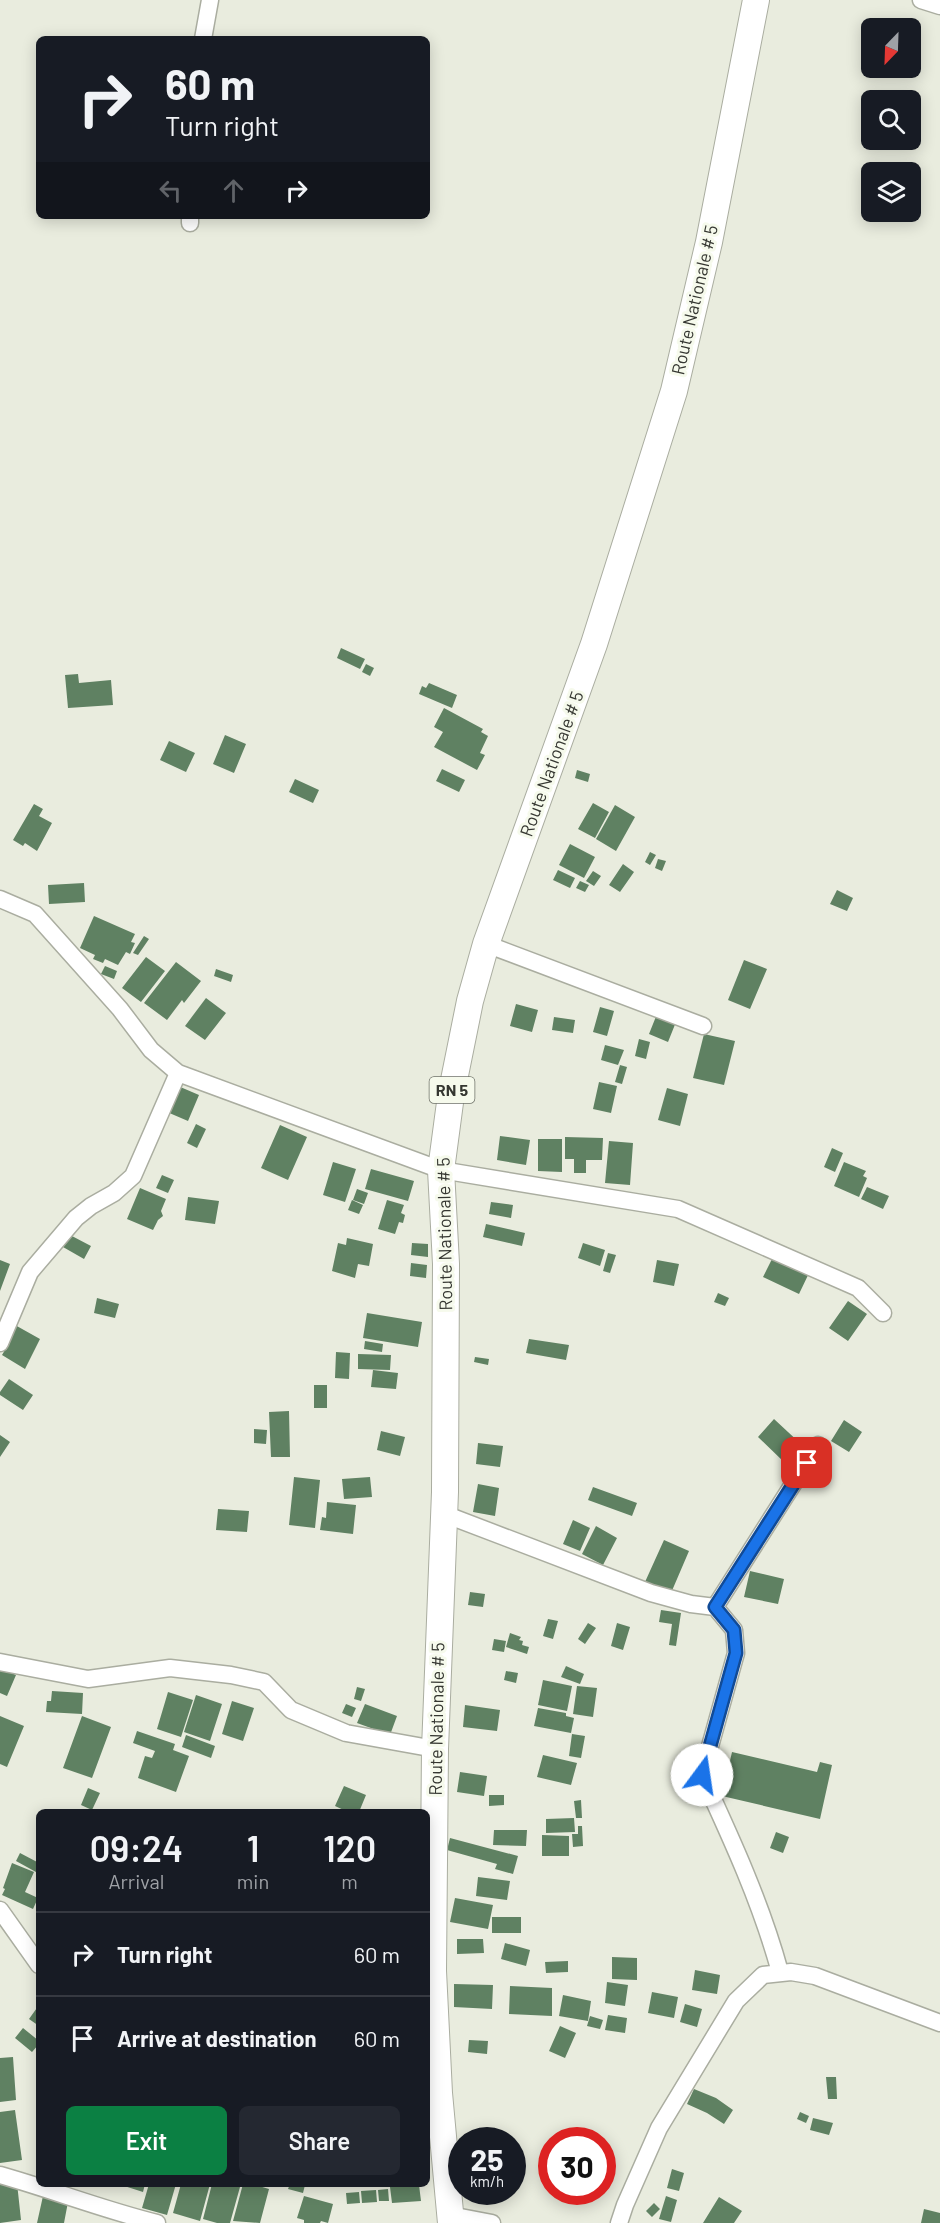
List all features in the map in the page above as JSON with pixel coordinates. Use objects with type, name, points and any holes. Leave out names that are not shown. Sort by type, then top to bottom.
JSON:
[{"type":"main road","name":"Route Nationale # 5","points":[[451,2219],[439,2093],[433,1971],[435,1749],[444,1514],[446,1264],[441,1170],[451,1095],[470,1000],[486,944],[594,644],[674,391],[709,242],[756,0]]},
{"type":"street","points":[[204,36],[210,0]]},
{"type":"street","points":[[921,0],[940,6]]},
{"type":"street","points":[[0,899],[35,914],[120,1009],[151,1050],[178,1073],[441,1170],[678,1209],[858,1288],[883,1313]]},
{"type":"street","points":[[486,944],[703,1026]]},
{"type":"street","points":[[0,1343],[30,1272],[76,1218],[114,1193],[134,1176],[178,1073]]},
{"type":"street","points":[[715,1607],[818,1444]]},
{"type":"street","points":[[444,1514],[651,1593],[691,1604],[715,1607],[734,1630],[736,1653],[702,1775],[736,1848],[768,1928],[780,1972]]},
{"type":"street","points":[[0,1662],[88,1679],[170,1668],[231,1675],[264,1682],[291,1710],[346,1733],[435,1749]]},
{"type":"street","points":[[0,1910],[36,1961]]},
{"type":"street","points":[[619,2223],[659,2128],[730,2010],[746,1989],[763,1975],[791,1972],[815,1976],[940,2023]]},
{"type":"street","points":[[0,2175],[36,2185]]},
{"type":"street","points":[[42,2187],[111,2212],[157,2223]]},
{"type":"street","points":[[451,2219],[492,2223]]},
{"type":"building","points":[[341,648],[365,659],[360,669],[337,658]]},
{"type":"building","points":[[366,664],[374,668],[370,676],[362,672]]},
{"type":"building","points":[[78,674],[79,683],[111,680],[113,705],[68,708],[65,675]]},
{"type":"building","points":[[429,683],[457,695],[452,708],[419,694],[422,686],[426,688]]},
{"type":"building","points":[[444,708],[483,729],[481,732],[488,736],[480,753],[485,755],[477,770],[434,747],[443,732],[434,727]]},
{"type":"building","points":[[225,735],[246,744],[234,773],[213,764]]},
{"type":"building","points":[[169,741],[195,753],[186,772],[160,760]]},
{"type":"building","points":[[442,769],[465,780],[459,792],[436,781]]},
{"type":"building","points":[[577,770],[590,774],[588,782],[575,778]]},
{"type":"building","points":[[295,779],[319,790],[313,803],[289,792]]},
{"type":"building","points":[[593,803],[609,812],[595,838],[578,829]]},
{"type":"building","points":[[34,804],[43,809],[39,816],[52,823],[37,851],[25,843],[23,846],[13,840]]},
{"type":"building","points":[[615,805],[635,817],[616,851],[596,839]]},
{"type":"building","points":[[570,844],[595,857],[584,878],[559,865]]},
{"type":"building","points":[[650,852],[656,855],[650,865],[645,862]]},
{"type":"building","points":[[658,859],[666,861],[662,871],[655,868]]},
{"type":"building","points":[[623,864],[634,872],[620,892],[609,885]]},
{"type":"building","points":[[558,870],[575,878],[570,888],[553,880]]},
{"type":"building","points":[[593,871],[601,876],[594,886],[586,881]]},
{"type":"building","points":[[580,881],[589,885],[585,892],[576,888]]},
{"type":"building","points":[[84,883],[85,902],[49,904],[48,885]]},
{"type":"building","points":[[837,890],[853,898],[847,911],[830,904]]},
{"type":"building","points":[[94,916],[135,934],[131,942],[135,943],[130,954],[126,952],[118,965],[105,959],[103,963],[93,959],[95,955],[80,948]]},
{"type":"building","points":[[144,936],[149,939],[138,955],[133,953]]},
{"type":"building","points":[[146,957],[165,971],[141,1002],[122,988]]},
{"type":"building","points":[[744,960],[767,969],[750,1009],[728,1000]]},
{"type":"building","points":[[176,962],[201,981],[184,1003],[182,1000],[167,1020],[144,1003]]},
{"type":"building","points":[[105,966],[117,971],[114,979],[101,974]]},
{"type":"building","points":[[216,969],[233,975],[231,982],[214,976]]},
{"type":"building","points":[[206,998],[226,1013],[205,1040],[185,1026]]},
{"type":"building","points":[[516,1004],[538,1010],[532,1032],[510,1026]]},
{"type":"building","points":[[600,1007],[614,1011],[607,1036],[593,1032]]},
{"type":"building","points":[[657,1014],[676,1022],[668,1042],[649,1034]]},
{"type":"building","points":[[554,1017],[575,1020],[573,1033],[552,1030]]},
{"type":"building","points":[[704,1034],[735,1041],[724,1085],[693,1078]]},
{"type":"building","points":[[639,1039],[650,1042],[646,1059],[635,1056]]},
{"type":"building","points":[[605,1045],[624,1050],[618,1065],[601,1060]]},
{"type":"building","points":[[620,1065],[627,1067],[622,1084],[615,1082]]},
{"type":"building","points":[[599,1082],[617,1086],[611,1113],[593,1109]]},
{"type":"building","points":[[178,1086],[199,1095],[188,1121],[167,1112]]},
{"type":"building","points":[[667,1088],[688,1094],[680,1126],[658,1120]]},
{"type":"building","points":[[196,1124],[206,1129],[197,1148],[187,1143]]},
{"type":"building","points":[[280,1125],[307,1137],[288,1180],[261,1168]]},
{"type":"building","points":[[500,1136],[530,1140],[526,1165],[497,1160]]},
{"type":"building","points":[[565,1137],[603,1138],[602,1160],[586,1160],[586,1173],[574,1173],[574,1159],[565,1159]]},
{"type":"building","points":[[538,1139],[562,1139],[562,1172],[538,1171]]},
{"type":"building","points":[[609,1141],[633,1143],[630,1185],[605,1183]]},
{"type":"building","points":[[832,1148],[843,1153],[835,1172],[824,1167]]},
{"type":"building","points":[[333,1162],[356,1169],[345,1202],[323,1195]]},
{"type":"building","points":[[844,1162],[866,1171],[863,1176],[867,1178],[859,1197],[834,1186]]},
{"type":"building","points":[[371,1169],[414,1181],[408,1201],[365,1189]]},
{"type":"building","points":[[162,1175],[174,1180],[168,1193],[156,1188]]},
{"type":"building","points":[[867,1187],[889,1196],[883,1209],[861,1199]]},
{"type":"building","points":[[140,1188],[166,1199],[161,1211],[163,1216],[153,1230],[127,1219]]},
{"type":"building","points":[[357,1189],[368,1193],[364,1204],[353,1200]]},
{"type":"building","points":[[188,1197],[219,1201],[215,1224],[185,1220]]},
{"type":"building","points":[[352,1200],[363,1205],[359,1214],[348,1210]]},
{"type":"building","points":[[387,1200],[404,1205],[401,1213],[405,1215],[403,1223],[399,1222],[395,1234],[378,1229]]},
{"type":"building","points":[[491,1202],[513,1205],[511,1218],[489,1214]]},
{"type":"building","points":[[486,1224],[525,1233],[522,1246],[483,1237]]},
{"type":"building","points":[[70,1235],[91,1246],[84,1259],[63,1247]]},
{"type":"building","points":[[347,1238],[373,1244],[369,1266],[358,1264],[355,1278],[332,1271],[338,1243],[346,1245]]},
{"type":"building","points":[[412,1243],[428,1244],[428,1257],[411,1255]]},
{"type":"building","points":[[583,1243],[605,1250],[600,1266],[578,1258]]},
{"type":"building","points":[[608,1253],[616,1255],[610,1273],[603,1271]]},
{"type":"building","points":[[775,1253],[810,1271],[799,1294],[763,1277]]},
{"type":"building","points":[[0,1260],[10,1264],[0,1291]]},
{"type":"building","points":[[657,1260],[679,1264],[674,1286],[653,1282]]},
{"type":"building","points":[[411,1263],[427,1265],[426,1278],[410,1276]]},
{"type":"building","points":[[718,1293],[729,1298],[725,1306],[714,1302]]},
{"type":"building","points":[[97,1298],[119,1304],[115,1318],[94,1313]]},
{"type":"building","points":[[848,1301],[867,1314],[848,1341],[829,1328]]},
{"type":"building","points":[[367,1313],[422,1322],[418,1347],[363,1338]]},
{"type":"building","points":[[15,1325],[40,1339],[25,1369],[2,1355]]},
{"type":"building","points":[[529,1339],[569,1345],[566,1360],[526,1353]]},
{"type":"building","points":[[365,1341],[383,1344],[382,1352],[364,1349]]},
{"type":"building","points":[[336,1352],[350,1353],[349,1379],[335,1378]]},
{"type":"building","points":[[358,1354],[391,1355],[390,1370],[358,1369]]},
{"type":"building","points":[[475,1357],[489,1359],[488,1365],[474,1362]]},
{"type":"building","points":[[373,1370],[398,1373],[396,1389],[371,1387]]},
{"type":"building","points":[[9,1379],[33,1395],[23,1410],[0,1395]]},
{"type":"building","points":[[314,1385],[327,1385],[327,1408],[314,1408]]},
{"type":"building","points":[[289,1411],[290,1457],[271,1457],[269,1412]]},
{"type":"building","points":[[774,1419],[802,1445],[785,1463],[758,1437]]},
{"type":"building","points":[[844,1420],[862,1432],[849,1452],[831,1441]]},
{"type":"building","points":[[254,1429],[267,1430],[266,1444],[254,1443]]},
{"type":"building","points":[[381,1431],[405,1437],[400,1456],[377,1450]]},
{"type":"building","points":[[0,1435],[10,1442],[0,1457]]},
{"type":"building","points":[[478,1443],[503,1446],[500,1467],[476,1464]]},
{"type":"building","points":[[294,1477],[320,1480],[315,1528],[289,1525]]},
{"type":"building","points":[[370,1477],[372,1497],[344,1499],[342,1479]]},
{"type":"building","points":[[478,1484],[499,1488],[495,1516],[473,1512]]},
{"type":"building","points":[[593,1487],[637,1503],[632,1516],[588,1500]]},
{"type":"building","points":[[327,1502],[356,1505],[353,1534],[320,1530],[322,1517],[326,1518]]},
{"type":"building","points":[[218,1509],[249,1511],[247,1532],[216,1530]]},
{"type":"building","points":[[573,1520],[590,1528],[580,1551],[563,1544]]},
{"type":"building","points":[[596,1526],[617,1538],[603,1565],[582,1554]]},
{"type":"building","points":[[664,1540],[689,1551],[671,1593],[645,1582]]},
{"type":"building","points":[[750,1571],[784,1579],[778,1604],[744,1597]]},
{"type":"building","points":[[470,1592],[485,1594],[483,1607],[468,1605]]},
{"type":"building","points":[[661,1610],[681,1613],[676,1646],[669,1645],[672,1624],[659,1622]]},
{"type":"building","points":[[548,1619],[558,1621],[553,1639],[543,1636]]},
{"type":"building","points":[[588,1623],[596,1628],[585,1644],[578,1639]]},
{"type":"building","points":[[617,1623],[630,1627],[623,1650],[611,1646]]},
{"type":"building","points":[[510,1633],[521,1637],[519,1640],[523,1641],[522,1645],[529,1647],[527,1654],[506,1647]]},
{"type":"building","points":[[494,1639],[506,1641],[504,1652],[492,1650]]},
{"type":"building","points":[[566,1666],[584,1674],[580,1684],[561,1677]]},
{"type":"building","points":[[0,1668],[16,1675],[7,1696],[0,1693]]},
{"type":"building","points":[[506,1671],[518,1673],[516,1683],[504,1680]]},
{"type":"building","points":[[543,1680],[572,1686],[567,1711],[538,1705]]},
{"type":"building","points":[[577,1686],[597,1688],[593,1717],[573,1714]]},
{"type":"building","points":[[357,1687],[365,1689],[361,1701],[354,1699]]},
{"type":"building","points":[[52,1691],[83,1693],[82,1714],[46,1712],[47,1701],[51,1701]]},
{"type":"building","points":[[168,1692],[193,1700],[181,1737],[157,1729]]},
{"type":"building","points":[[196,1695],[222,1704],[210,1741],[184,1732]]},
{"type":"building","points":[[232,1701],[254,1708],[243,1741],[222,1734]]},
{"type":"building","points":[[346,1704],[356,1708],[352,1717],[342,1713]]},
{"type":"building","points":[[365,1704],[397,1716],[390,1735],[357,1723]]},
{"type":"building","points":[[465,1705],[500,1710],[497,1731],[463,1727]]},
{"type":"building","points":[[538,1708],[566,1713],[566,1716],[574,1718],[571,1733],[534,1726]]},
{"type":"building","points":[[0,1716],[24,1726],[7,1767],[0,1764]]},
{"type":"building","points":[[82,1716],[111,1727],[92,1778],[63,1768]]},
{"type":"building","points":[[137,1731],[175,1744],[173,1750],[189,1756],[176,1792],[138,1778],[145,1756],[152,1758],[155,1751],[133,1743]]},
{"type":"building","points":[[572,1734],[585,1736],[581,1758],[569,1756]]},
{"type":"building","points":[[186,1735],[215,1746],[211,1758],[182,1747]]},
{"type":"building","points":[[732,1752],[817,1772],[820,1762],[832,1765],[820,1819],[722,1796]]},
{"type":"building","points":[[543,1755],[577,1763],[571,1785],[537,1777]]},
{"type":"building","points":[[460,1772],[487,1776],[484,1796],[457,1792]]},
{"type":"building","points":[[344,1786],[366,1795],[360,1809],[342,1809],[335,1806]]},
{"type":"building","points":[[88,1788],[100,1793],[92,1809],[81,1805]]},
{"type":"building","points":[[489,1795],[504,1795],[504,1805],[489,1806]]},
{"type":"building","points":[[581,1800],[582,1818],[576,1818],[574,1801]]},
{"type":"building","points":[[574,1818],[575,1832],[546,1833],[546,1819]]},
{"type":"building","points":[[578,1826],[582,1826],[583,1846],[573,1847],[572,1834],[578,1834]]},
{"type":"building","points":[[494,1830],[527,1830],[526,1846],[493,1845]]},
{"type":"building","points":[[776,1832],[789,1837],[783,1853],[770,1848]]},
{"type":"building","points":[[542,1835],[569,1836],[569,1856],[542,1856]]},
{"type":"building","points":[[450,1838],[518,1856],[513,1874],[495,1869],[497,1864],[447,1850]]},
{"type":"building","points":[[20,1853],[36,1861],[36,1872],[16,1861]]},
{"type":"building","points":[[12,1863],[34,1872],[25,1892],[36,1897],[33,1909],[2,1895],[5,1889],[3,1888]]},
{"type":"building","points":[[478,1877],[510,1881],[507,1900],[476,1896]]},
{"type":"building","points":[[455,1898],[493,1905],[488,1929],[450,1922]]},
{"type":"building","points":[[492,1917],[521,1917],[521,1933],[492,1933]]},
{"type":"building","points":[[457,1939],[483,1939],[484,1953],[457,1954]]},
{"type":"building","points":[[505,1943],[530,1950],[526,1966],[501,1959]]},
{"type":"building","points":[[612,1957],[637,1958],[637,1980],[612,1979]]},
{"type":"building","points":[[568,1961],[568,1972],[546,1973],[545,1962]]},
{"type":"building","points":[[695,1970],[720,1975],[717,1994],[692,1990]]},
{"type":"building","points":[[607,1982],[628,1985],[625,2006],[605,2003]]},
{"type":"building","points":[[454,1984],[493,1985],[492,2009],[454,2007]]},
{"type":"building","points":[[510,1986],[552,1988],[552,2016],[509,2014]]},
{"type":"building","points":[[652,1992],[678,1997],[674,2018],[648,2013]]},
{"type":"building","points":[[563,1995],[591,2001],[588,2021],[559,2016]]},
{"type":"building","points":[[685,2004],[702,2009],[697,2027],[680,2022]]},
{"type":"building","points":[[36,2009],[36,2024],[29,2019]]},
{"type":"building","points":[[608,2015],[627,2018],[625,2033],[605,2030]]},
{"type":"building","points":[[590,2016],[603,2020],[600,2029],[587,2026]]},
{"type":"building","points":[[560,2026],[576,2033],[565,2058],[549,2051]]},
{"type":"building","points":[[23,2028],[36,2039],[36,2047],[32,2052],[15,2038]]},
{"type":"building","points":[[469,2040],[488,2041],[487,2054],[468,2052]]},
{"type":"building","points":[[13,2057],[16,2100],[0,2102],[0,2058]]},
{"type":"building","points":[[826,2077],[836,2077],[837,2099],[828,2099]]},
{"type":"building","points":[[694,2089],[716,2098],[733,2110],[724,2124],[687,2104]]},
{"type":"building","points":[[15,2110],[22,2160],[0,2163],[0,2112]]},
{"type":"building","points":[[800,2112],[809,2116],[806,2123],[797,2119]]},
{"type":"building","points":[[813,2118],[833,2123],[829,2135],[810,2130]]},
{"type":"building","points":[[672,2169],[684,2173],[679,2191],[667,2188]]},
{"type":"building","points":[[17,2183],[21,2220],[0,2223],[0,2185]]},
{"type":"building","points":[[127,2187],[144,2187],[143,2192]]},
{"type":"building","points":[[148,2187],[175,2187],[167,2215],[142,2208]]},
{"type":"building","points":[[180,2187],[209,2187],[200,2221],[173,2213]]},
{"type":"building","points":[[211,2187],[240,2187],[230,2223],[217,2223],[203,2219]]},
{"type":"building","points":[[242,2187],[269,2189],[260,2223],[233,2221]]},
{"type":"building","points":[[289,2187],[304,2187],[303,2193],[288,2189]]},
{"type":"building","points":[[390,2187],[419,2187],[421,2201],[392,2203]]},
{"type":"building","points":[[388,2189],[389,2201],[379,2201],[378,2190]]},
{"type":"building","points":[[376,2190],[377,2202],[362,2203],[361,2191]]},
{"type":"building","points":[[359,2192],[360,2203],[347,2204],[346,2193]]},
{"type":"building","points":[[43,2196],[68,2202],[64,2223],[37,2223]]},
{"type":"building","points":[[304,2196],[333,2204],[328,2223],[321,2221],[320,2223],[304,2223],[304,2220],[297,2218]]},
{"type":"building","points":[[666,2196],[677,2200],[671,2222],[659,2219]]},
{"type":"building","points":[[719,2197],[742,2211],[734,2223],[703,2223]]},
{"type":"building","points":[[654,2203],[660,2209],[652,2217],[646,2211]]},
{"type":"building","points":[[924,2209],[940,2213],[940,2223],[921,2223]]},
{"type":"route","points":[[702,1775],[736,1653],[734,1630],[715,1607],[807,1463]]}]
